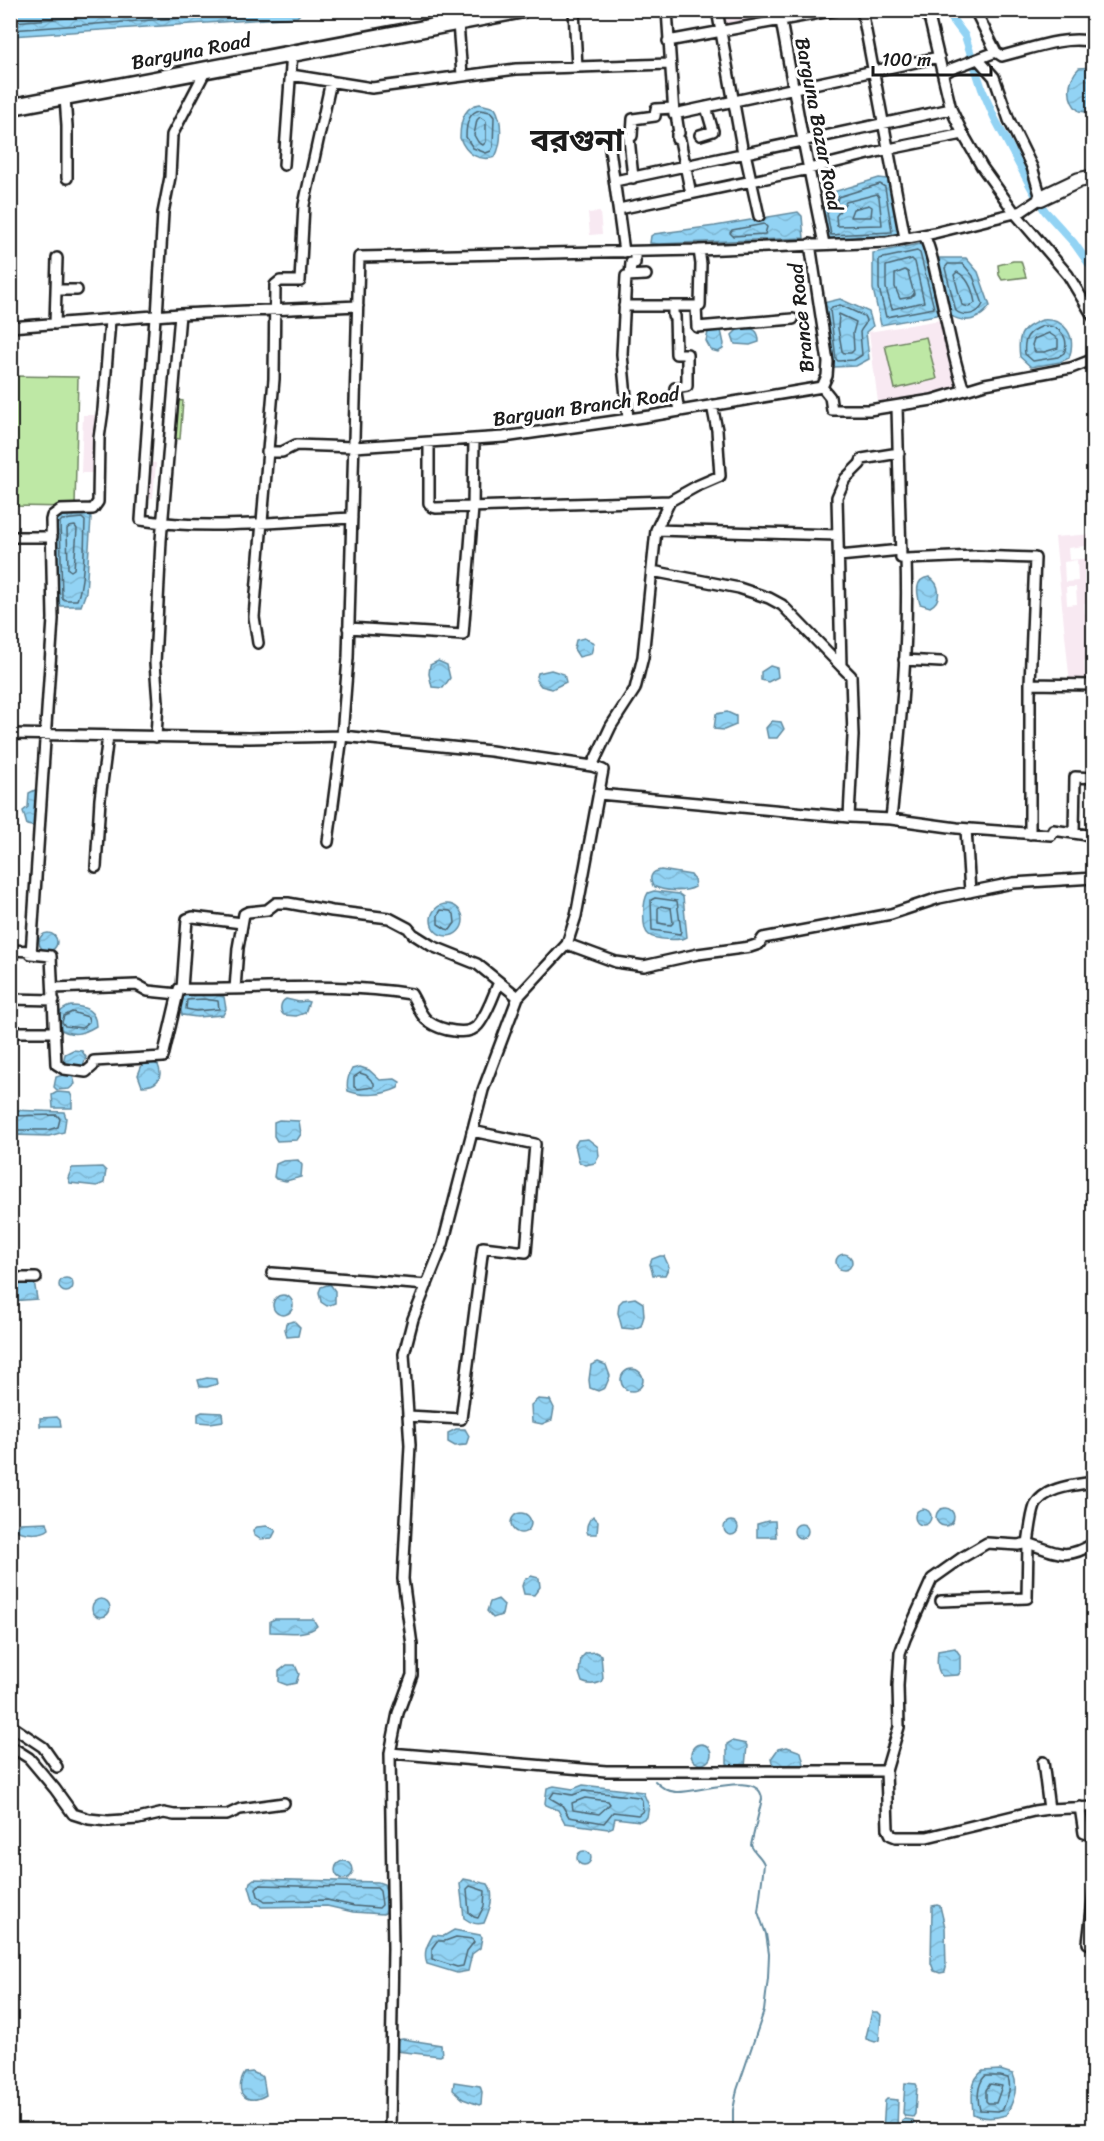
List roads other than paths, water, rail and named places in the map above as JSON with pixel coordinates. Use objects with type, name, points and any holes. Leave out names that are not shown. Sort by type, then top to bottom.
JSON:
[{"type":"main road","name":"Barguna Road","points":[[10,107],[206,70],[488,10]]},
{"type":"main road","name":"Barguna Road","points":[[10,101],[460,16],[521,10]]},
{"type":"street","points":[[574,10],[577,67]]},
{"type":"street","points":[[667,10],[670,64],[679,133],[677,140],[680,140],[691,194]]},
{"type":"street","points":[[717,10],[733,102],[759,216]]},
{"type":"street","points":[[668,41],[721,32],[780,15],[836,10]]},
{"type":"street","points":[[862,10],[905,238]]},
{"type":"street","points":[[925,10],[939,57],[947,72],[951,109],[963,134],[982,167],[1068,275],[1094,318]]},
{"type":"street","points":[[975,10],[996,52],[1002,56],[1057,42],[1073,40],[1094,42]]},
{"type":"street","name":"Barguna Bazar Road","points":[[780,15],[824,244]]},
{"type":"street","points":[[460,16],[462,75]]},
{"type":"street","points":[[284,165],[292,52]]},
{"type":"street","points":[[947,72],[996,52]]},
{"type":"street","points":[[633,178],[629,138],[632,136],[633,118],[656,116],[656,109],[675,111],[706,108],[939,57]]},
{"type":"street","points":[[979,60],[994,77],[1009,120],[1032,167],[1041,198]]},
{"type":"street","points":[[291,75],[372,88],[516,69],[670,64]]},
{"type":"street","points":[[206,70],[172,135],[170,177],[163,213],[141,519],[163,523],[218,526],[352,518]]},
{"type":"street","points":[[258,643],[254,617],[274,379],[276,282],[300,281],[304,205],[331,81]]},
{"type":"street","points":[[65,97],[67,178]]},
{"type":"street","points":[[700,135],[713,131],[706,108]]},
{"type":"street","points":[[615,181],[951,109]]},
{"type":"street","points":[[619,209],[963,134]]},
{"type":"street","points":[[610,150],[624,252]]},
{"type":"street","points":[[328,842],[342,736],[348,658],[359,256],[635,252],[887,242],[1019,212],[1041,198],[1079,180],[1094,177]]},
{"type":"street","points":[[924,235],[945,307],[951,347],[964,390]]},
{"type":"street","name":"Brance Road","points":[[810,244],[828,363],[827,376],[822,387]]},
{"type":"street","points":[[624,306],[700,306],[699,250]]},
{"type":"street","points":[[630,276],[631,263],[635,263],[635,252]]},
{"type":"street","points":[[55,324],[57,258]]},
{"type":"street","points":[[628,419],[622,354],[626,276],[646,275]]},
{"type":"street","points":[[56,290],[77,290]]},
{"type":"street","points":[[10,327],[180,314],[358,306]]},
{"type":"street","points":[[696,306],[697,327],[793,319]]},
{"type":"street","points":[[673,307],[676,354],[687,354],[687,386],[675,388],[679,411]]},
{"type":"street","points":[[156,737],[158,702],[155,663],[163,523],[180,314]]},
{"type":"street","points":[[32,951],[53,619],[52,516],[60,510],[93,509],[98,502],[99,438],[110,321]]},
{"type":"street","points":[[822,387],[830,397],[832,410],[869,410],[932,400],[964,390],[1071,368],[1094,359]]},
{"type":"street","name":"Barguan Branch Road","points":[[267,452],[282,452],[296,445],[354,447],[504,437],[822,387]]},
{"type":"street","points":[[429,442],[431,506],[442,509],[670,501],[720,476],[717,430],[712,405]]},
{"type":"street","points":[[891,819],[899,743],[907,592],[897,407]]},
{"type":"street","points":[[348,628],[463,635],[473,508],[474,439]]},
{"type":"street","points":[[841,666],[837,497],[845,479],[862,459],[899,453]]},
{"type":"street","points":[[592,766],[611,726],[635,689],[644,657],[656,530],[670,501]]},
{"type":"street","points":[[656,530],[838,535]]},
{"type":"street","points":[[10,537],[52,537]]},
{"type":"street","points":[[838,556],[1035,558],[1030,684],[1030,834]]},
{"type":"street","points":[[652,571],[740,588],[769,598],[782,605],[851,676],[853,736],[849,818]]},
{"type":"street","points":[[904,660],[941,663]]},
{"type":"street","points":[[1030,684],[1094,685]]},
{"type":"street","points":[[10,734],[249,738],[342,736],[491,751],[592,766],[603,770],[576,916],[567,944],[518,997],[483,1090],[443,1244],[412,1319],[404,1354],[410,1445],[403,1579],[412,1645],[412,1676],[398,1713],[390,1753],[393,1948],[390,2130]]},
{"type":"street","points":[[96,867],[100,799],[108,736]]},
{"type":"street","points":[[1074,833],[1075,777],[1094,778]]},
{"type":"street","points":[[599,794],[849,818],[891,819],[966,829],[1051,835],[1053,830],[1094,836]]},
{"type":"street","points":[[966,829],[970,892]]},
{"type":"street","points":[[567,944],[616,962],[644,966],[660,964],[698,954],[750,947],[759,944],[763,938],[891,914],[939,898],[1013,883],[1094,878]]},
{"type":"street","points":[[235,989],[244,914],[267,910],[276,903],[280,903],[389,918],[408,928],[432,946],[477,964],[518,997]]},
{"type":"street","points":[[10,950],[32,951],[32,954],[51,956],[56,1064],[64,1069],[86,1072],[93,1066],[94,1061],[163,1057],[180,992],[187,919],[193,916],[242,923]]},
{"type":"street","points":[[53,988],[137,985],[148,992],[326,987],[378,989],[411,994],[428,1022],[455,1031],[468,1031],[477,1027],[499,982]]},
{"type":"street","points":[[10,999],[54,1000]]},
{"type":"street","points":[[10,1032],[55,1032]]},
{"type":"street","points":[[408,1416],[462,1419],[483,1247],[526,1252],[535,1144],[472,1131]]},
{"type":"street","points":[[272,1273],[427,1285]]},
{"type":"street","points":[[10,1278],[36,1278]]},
{"type":"street","points":[[941,1601],[1027,1598],[1028,1543],[1035,1508],[1041,1497],[1071,1485],[1094,1482]]},
{"type":"street","points":[[1094,1543],[1074,1553],[1064,1555],[1028,1543],[1018,1545],[987,1543],[932,1579],[900,1653],[899,1727],[886,1771],[888,1829],[891,1835],[896,1837],[927,1837],[1049,1809],[1094,1807]]},
{"type":"street","points":[[10,1725],[43,1747],[57,1767]]},
{"type":"street","points":[[10,1746],[29,1758],[72,1814],[89,1819],[108,1821],[138,1819],[164,1813],[227,1815],[240,1809],[284,1803]]},
{"type":"street","points":[[390,1753],[606,1771],[886,1771]]},
{"type":"street","points":[[1043,1762],[1049,1809]]},
{"type":"street","points":[[1080,1807],[1084,1833],[1094,1836]]},
{"type":"street","points":[[1094,1893],[1088,1943],[1094,1946]]},
{"type":"water","points":[[11,10],[303,11],[297,17],[11,36]]},
{"type":"water","points":[[1093,67],[1093,113],[1079,111],[1070,96],[1070,84],[1079,68]]},
{"type":"water","points":[[480,104],[495,108],[498,113],[500,139],[495,157],[484,158],[474,155],[469,152],[460,138],[462,121],[466,112],[474,105]]},
{"type":"water","points":[[879,178],[887,179],[890,183],[898,237],[829,242],[826,239],[821,211],[831,202],[833,192]]},
{"type":"water","points":[[798,212],[802,216],[804,238],[650,243],[651,236],[654,234]]},
{"type":"water","points":[[924,243],[942,314],[881,325],[873,289],[873,253]]},
{"type":"water","points":[[939,258],[966,258],[978,272],[990,306],[982,315],[972,320],[961,320],[950,315],[938,265]]},
{"type":"water","points":[[840,299],[869,312],[873,326],[866,332],[869,359],[856,366],[834,367],[831,364],[823,303]]},
{"type":"water","points":[[1042,320],[1050,320],[1063,325],[1070,336],[1071,350],[1069,358],[1060,362],[1031,367],[1020,357],[1020,338],[1025,329]]},
{"type":"water","points":[[714,327],[721,330],[724,344],[723,349],[718,352],[711,350],[706,341],[709,328]]},
{"type":"water","points":[[748,328],[756,332],[759,342],[750,345],[735,344],[732,335],[737,330]]},
{"type":"water","points":[[57,514],[88,514],[91,518],[86,592],[81,606],[61,606],[57,602],[54,519]]},
{"type":"water","points":[[929,577],[936,584],[939,592],[937,601],[930,607],[920,604],[918,591],[921,581]]},
{"type":"water","points":[[584,638],[594,643],[591,654],[579,657],[574,649],[576,640]]},
{"type":"water","points":[[438,661],[447,665],[450,678],[443,688],[432,687],[429,674],[430,665]]},
{"type":"water","points":[[770,666],[777,668],[778,677],[768,682],[761,680],[761,672]]},
{"type":"water","points":[[551,670],[564,674],[566,682],[552,689],[541,686],[536,680],[538,673]]},
{"type":"water","points":[[727,712],[736,716],[736,725],[724,730],[714,729],[716,714]]},
{"type":"water","points":[[772,721],[781,722],[784,729],[777,738],[768,738],[766,728]]},
{"type":"water","points":[[35,790],[40,791],[37,827],[27,825],[23,811],[28,807],[29,793]]},
{"type":"water","points":[[661,870],[691,875],[695,887],[674,891],[653,886],[652,875]]},
{"type":"water","points":[[654,891],[679,894],[683,897],[687,937],[662,939],[652,937],[646,932],[645,902],[648,893]]},
{"type":"water","points":[[447,904],[458,909],[463,920],[458,931],[447,936],[436,931],[431,920],[436,909]]},
{"type":"water","points":[[48,933],[54,936],[57,942],[54,948],[48,951],[42,948],[39,942],[42,936]]},
{"type":"water","points":[[204,993],[224,997],[226,1009],[223,1015],[197,1017],[182,1015],[179,1002],[183,995]]},
{"type":"water","points":[[286,999],[309,1002],[305,1013],[296,1016],[284,1015],[281,1007],[282,1002]]},
{"type":"water","points":[[71,1006],[89,1010],[96,1021],[96,1026],[77,1033],[68,1033],[58,1028],[59,1014]]},
{"type":"water","points":[[73,1050],[82,1051],[86,1057],[83,1066],[72,1068],[63,1063],[65,1054]]},
{"type":"water","points":[[153,1062],[160,1070],[159,1078],[151,1085],[142,1086],[138,1075],[142,1065]]},
{"type":"water","points":[[360,1067],[369,1070],[380,1080],[395,1079],[400,1082],[398,1088],[373,1094],[348,1091],[347,1082],[352,1069]]},
{"type":"water","points":[[66,1074],[73,1076],[75,1084],[69,1089],[57,1090],[54,1087],[56,1077]]},
{"type":"water","points":[[57,1092],[70,1093],[72,1108],[53,1108],[52,1095]]},
{"type":"water","points":[[11,1110],[64,1112],[66,1118],[64,1132],[49,1136],[11,1135]]},
{"type":"water","points":[[299,1121],[301,1134],[297,1140],[277,1141],[274,1136],[274,1122]]},
{"type":"water","points":[[588,1139],[598,1147],[599,1156],[595,1163],[585,1165],[579,1162],[575,1145],[578,1140]]},
{"type":"water","points":[[298,1160],[302,1165],[301,1177],[286,1181],[274,1177],[276,1164]]},
{"type":"water","points":[[102,1167],[106,1171],[104,1183],[97,1186],[70,1183],[68,1178],[72,1168]]},
{"type":"water","points":[[841,1254],[847,1254],[852,1262],[850,1268],[841,1270],[836,1265],[836,1259]]},
{"type":"water","points":[[664,1256],[669,1267],[665,1275],[653,1275],[650,1264],[652,1259]]},
{"type":"water","points":[[66,1278],[71,1280],[73,1285],[71,1290],[66,1292],[61,1290],[59,1285],[61,1280]]},
{"type":"water","points":[[10,1280],[34,1281],[37,1299],[11,1301]]},
{"type":"water","points":[[330,1284],[335,1291],[335,1303],[327,1306],[321,1302],[319,1292],[321,1287]]},
{"type":"water","points":[[283,1295],[290,1298],[293,1305],[290,1312],[283,1315],[276,1312],[273,1305],[276,1298]]},
{"type":"water","points":[[635,1298],[643,1303],[644,1316],[641,1326],[633,1329],[622,1328],[618,1313],[619,1304],[623,1300]]},
{"type":"water","points":[[294,1321],[300,1327],[298,1336],[287,1337],[286,1323]]},
{"type":"water","points":[[598,1362],[606,1365],[610,1376],[605,1388],[598,1391],[590,1388],[589,1380],[591,1365]]},
{"type":"water","points":[[632,1369],[640,1372],[643,1380],[640,1388],[632,1391],[624,1388],[621,1380],[624,1372]]},
{"type":"water","points":[[216,1379],[217,1384],[200,1387],[198,1380]]},
{"type":"water","points":[[538,1399],[550,1400],[554,1408],[552,1420],[542,1424],[532,1422],[531,1405]]},
{"type":"water","points":[[202,1412],[222,1413],[223,1421],[198,1422],[198,1414]]},
{"type":"water","points":[[57,1417],[61,1426],[40,1426],[40,1418]]},
{"type":"water","points":[[456,1429],[465,1429],[469,1436],[466,1445],[455,1446],[448,1442],[448,1433]]},
{"type":"water","points":[[941,1508],[949,1508],[954,1513],[952,1524],[941,1526],[936,1521],[936,1513]]},
{"type":"water","points":[[920,1509],[926,1509],[931,1517],[929,1523],[920,1525],[915,1520],[915,1514]]},
{"type":"water","points":[[521,1513],[528,1516],[531,1523],[528,1530],[521,1533],[514,1530],[511,1523],[514,1516]]},
{"type":"water","points":[[593,1516],[598,1521],[597,1534],[588,1534],[588,1524]]},
{"type":"water","points":[[728,1521],[734,1521],[738,1528],[734,1535],[728,1535],[724,1531],[724,1525]]},
{"type":"water","points":[[775,1521],[776,1537],[757,1537],[757,1524]]},
{"type":"water","points":[[47,1522],[49,1529],[38,1533],[18,1531],[17,1527],[20,1523]]},
{"type":"water","points":[[798,1524],[804,1524],[808,1531],[804,1538],[798,1538],[794,1534],[794,1528]]},
{"type":"water","points":[[267,1526],[276,1530],[272,1538],[260,1539],[254,1535],[253,1530],[257,1527]]},
{"type":"water","points":[[531,1576],[539,1578],[540,1587],[534,1595],[524,1594],[522,1586],[524,1580]]},
{"type":"water","points":[[101,1599],[107,1602],[110,1608],[107,1614],[101,1617],[95,1614],[92,1608],[95,1602]]},
{"type":"water","points":[[498,1599],[504,1605],[502,1615],[493,1618],[487,1611],[490,1602]]},
{"type":"water","points":[[313,1619],[317,1626],[302,1632],[270,1632],[270,1621]]},
{"type":"water","points":[[955,1648],[960,1655],[960,1673],[942,1676],[937,1661],[938,1651]]},
{"type":"water","points":[[595,1652],[601,1655],[603,1678],[601,1682],[587,1684],[582,1682],[579,1673],[581,1658],[586,1653]]},
{"type":"water","points":[[287,1665],[295,1665],[299,1674],[296,1683],[287,1685],[279,1682],[279,1671]]},
{"type":"water","points":[[732,1741],[747,1746],[745,1767],[727,1763],[727,1744]]},
{"type":"water","points":[[701,1744],[708,1747],[711,1754],[708,1761],[701,1764],[694,1761],[691,1754],[694,1747]]},
{"type":"water","points":[[787,1747],[801,1752],[804,1764],[788,1768],[772,1763],[771,1759],[778,1749]]},
{"type":"water","points":[[583,1785],[643,1792],[649,1806],[647,1817],[640,1821],[615,1818],[613,1827],[608,1829],[565,1823],[558,1810],[546,1805],[547,1788],[554,1786],[573,1789]]},
{"type":"water","points":[[584,1851],[589,1853],[591,1858],[589,1863],[584,1865],[579,1863],[577,1858],[579,1853]]},
{"type":"water","points":[[340,1861],[348,1861],[353,1866],[351,1877],[340,1879],[335,1874],[335,1866]]},
{"type":"water","points":[[254,1879],[378,1882],[384,1884],[385,1887],[387,1912],[383,1914],[353,1912],[327,1906],[261,1907],[254,1903],[249,1886]]},
{"type":"water","points":[[464,1879],[488,1884],[491,1904],[484,1923],[474,1923],[464,1918],[460,1884]]},
{"type":"water","points":[[932,1906],[940,1906],[945,1927],[946,1968],[945,1972],[940,1973],[934,1971],[931,1963]]},
{"type":"water","points":[[454,1930],[482,1937],[480,1948],[472,1954],[468,1971],[457,1973],[427,1964],[426,1949],[433,1935],[444,1936]]},
{"type":"water","points":[[872,2012],[878,2012],[881,2015],[879,2040],[875,2042],[866,2039]]},
{"type":"water","points":[[397,2040],[441,2045],[442,2055],[396,2051]]},
{"type":"water","points":[[1000,2070],[1013,2074],[1015,2079],[1013,2100],[1006,2115],[990,2118],[973,2114],[972,2091],[975,2080],[983,2071]]},
{"type":"water","points":[[252,2072],[263,2077],[266,2095],[253,2099],[244,2096],[240,2086],[245,2073]]},
{"type":"water","points":[[454,2082],[480,2086],[481,2104],[463,2099],[453,2090]]},
{"type":"water","points":[[905,2083],[917,2086],[913,2117],[905,2116],[903,2113]]},
{"type":"water","points":[[887,2099],[898,2100],[897,2130],[883,2130]]},
{"type":"water","points":[[904,2119],[913,2120],[915,2130],[902,2130]]},
{"type":"waterway","points":[[950,10],[953,20],[965,36],[982,89],[994,117],[1033,191],[1045,211],[1074,243],[1094,271]]},
{"type":"waterway","points":[[655,1781],[665,1789],[676,1792],[726,1785],[751,1786],[759,1790],[762,1799],[751,1845],[764,1864],[758,1912],[766,1934],[769,1954],[768,1978],[764,2011],[737,2090],[733,2110],[733,2130]]},
{"type":"district","name":"বরগুনা","points":[[577,140]]}]
